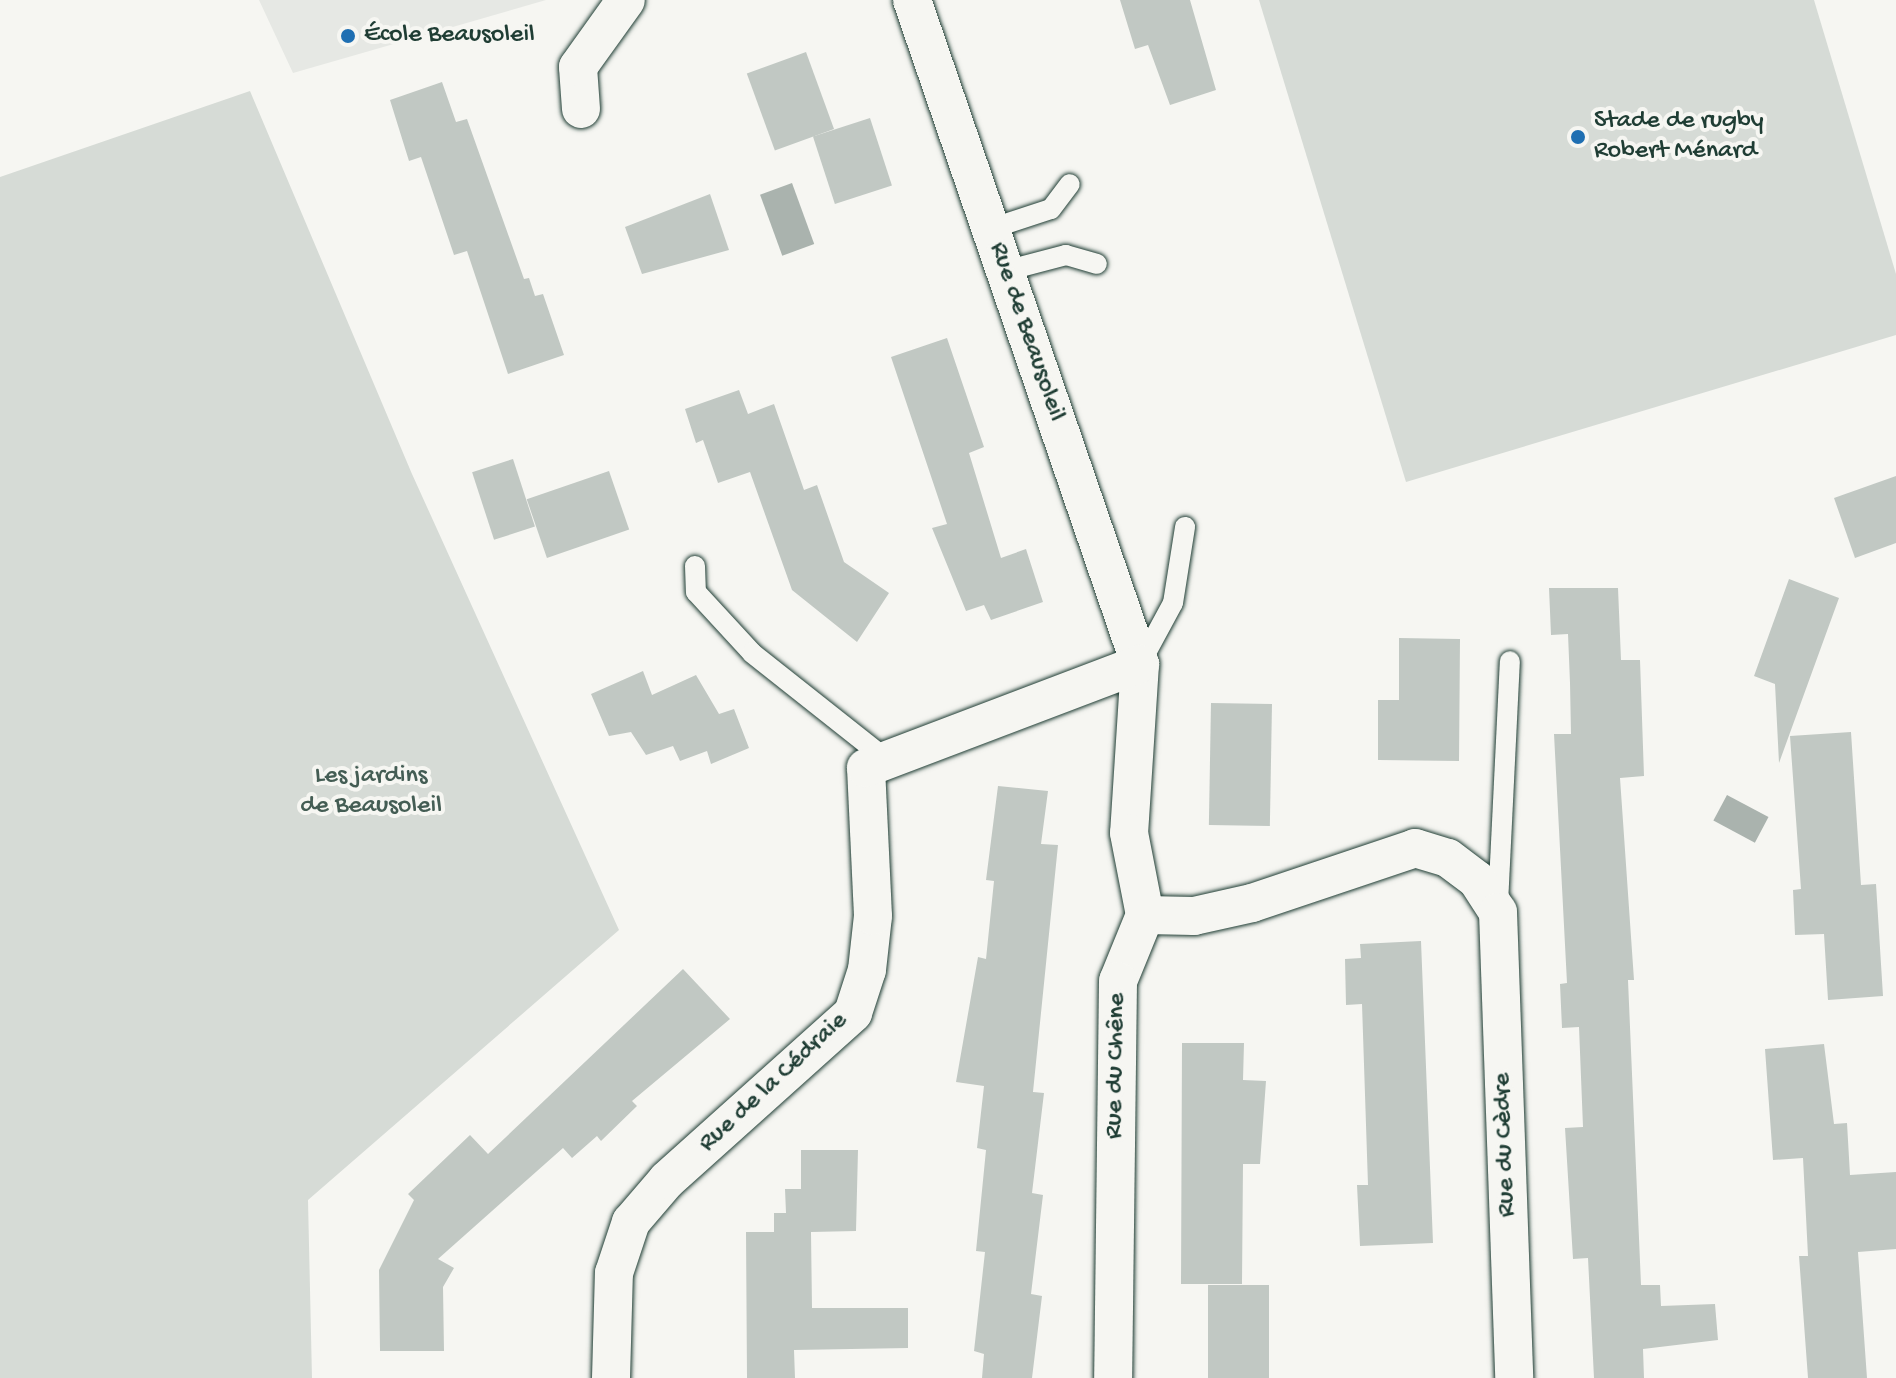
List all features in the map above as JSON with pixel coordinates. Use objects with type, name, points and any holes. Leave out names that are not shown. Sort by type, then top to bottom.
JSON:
[{"type":"street","points":[[581,109],[578,67],[626,0]]},
{"type":"street","name":"Rue de Beausoleil","points":[[912,0],[1140,664]]},
{"type":"street","points":[[883,757],[1140,664],[1129,833],[1145,915],[1194,916],[1252,903],[1415,848],[1448,858],[1477,880],[1498,912]]},
{"type":"street","name":"Rue de la Cédraie","points":[[611,1378],[614,1273],[631,1222],[667,1180],[853,1013],[867,970],[873,916],[866,768],[883,757]]},
{"type":"street","name":"Rue du Cèdre","points":[[1498,912],[1514,1378]]},
{"type":"street","name":"Rue du Chêne","points":[[1113,1378],[1118,981],[1145,915]]},
{"type":"lane","points":[[990,229],[1051,209],[1070,184]]},
{"type":"lane","points":[[1005,271],[1066,255],[1097,264]]},
{"type":"lane","points":[[1140,664],[1173,603],[1185,527]]},
{"type":"lane","points":[[695,566],[696,592],[752,653],[883,757]]},
{"type":"lane","name":"Rue du Cèdre","points":[[1498,912],[1510,661]]},
{"type":"shaded area","name":"École Beausoleil","points":[[259,0],[546,0],[293,73]]},
{"type":"shaded area","points":[[792,183],[814,244],[782,256],[760,195]]},
{"type":"shaded area","points":[[1727,795],[1768,817],[1755,843],[1713,821]]},
{"type":"green space","name":"Stade de rugby Robert Ménard","points":[[1259,0],[1814,0],[1896,274],[1896,335],[1406,482]]},
{"type":"green space","name":"Les jardins de Beausoleil","points":[[250,91],[412,474],[619,930],[308,1200],[312,1378],[0,1378],[0,177]]},
{"type":"building","points":[[1120,0],[1190,0],[1216,90],[1170,105],[1148,45],[1135,49]]},
{"type":"building","points":[[806,52],[834,129],[775,151],[747,74]]},
{"type":"building","points":[[442,82],[456,122],[467,119],[524,279],[529,278],[535,296],[543,294],[564,355],[508,374],[467,251],[454,255],[421,157],[409,161],[390,100]]},
{"type":"building","points":[[870,118],[892,186],[835,204],[813,137]]},
{"type":"building","points":[[710,194],[729,250],[642,274],[625,227]]},
{"type":"building","points":[[947,338],[984,447],[969,453],[1001,558],[1026,549],[1043,602],[991,620],[984,605],[966,611],[932,528],[947,524],[891,357]]},
{"type":"building","points":[[739,390],[748,414],[774,404],[804,490],[817,485],[844,562],[889,593],[857,642],[792,590],[750,472],[718,483],[703,440],[696,443],[685,409]]},
{"type":"building","points":[[513,459],[535,527],[494,540],[472,472]]},
{"type":"building","points":[[609,471],[629,530],[547,558],[527,499]]},
{"type":"building","points":[[1896,476],[1896,543],[1855,558],[1834,498]]},
{"type":"building","points":[[1789,579],[1839,598],[1779,763],[1775,684],[1754,676]]},
{"type":"building","points":[[1549,588],[1618,588],[1621,660],[1640,660],[1644,776],[1620,778],[1634,980],[1628,980],[1641,1285],[1660,1285],[1661,1306],[1715,1304],[1718,1340],[1643,1349],[1644,1378],[1594,1378],[1588,1258],[1573,1259],[1565,1128],[1583,1127],[1579,1027],[1562,1028],[1560,984],[1567,983],[1554,734],[1571,734],[1570,683],[1568,634],[1551,635]]},
{"type":"building","points":[[1399,638],[1460,639],[1459,761],[1378,760],[1378,700],[1399,700]]},
{"type":"building","points":[[643,671],[652,695],[696,675],[719,714],[734,709],[749,748],[711,764],[707,751],[680,761],[673,746],[646,755],[631,732],[609,736],[591,694]]},
{"type":"building","points":[[1211,703],[1272,704],[1270,826],[1209,825]]},
{"type":"building","points":[[1851,732],[1861,885],[1876,884],[1883,996],[1828,1000],[1824,934],[1795,935],[1793,890],[1801,889],[1790,736]]},
{"type":"building","points":[[998,786],[1048,791],[1041,844],[1058,845],[1033,1092],[1044,1093],[1032,1193],[1043,1195],[1031,1294],[1042,1296],[1032,1378],[982,1378],[984,1354],[974,1351],[985,1252],[976,1251],[986,1150],[977,1148],[984,1086],[956,1082],[978,957],[986,959],[994,881],[986,880]]},
{"type":"building","points":[[1421,941],[1433,1243],[1360,1246],[1357,1185],[1368,1185],[1362,1004],[1346,1005],[1345,959],[1361,958],[1360,944]]},
{"type":"building","points":[[683,969],[730,1019],[632,1101],[637,1106],[601,1141],[597,1136],[572,1158],[563,1148],[438,1259],[454,1268],[443,1287],[444,1351],[380,1351],[379,1270],[414,1200],[408,1194],[470,1135],[488,1154]]},
{"type":"building","points":[[1182,1043],[1244,1043],[1243,1080],[1266,1081],[1260,1164],[1243,1164],[1242,1284],[1181,1284]]},
{"type":"building","points":[[1824,1044],[1834,1124],[1847,1123],[1850,1175],[1896,1172],[1896,1249],[1858,1252],[1867,1378],[1808,1378],[1799,1256],[1808,1256],[1803,1158],[1773,1160],[1765,1049]]},
{"type":"building","points":[[801,1150],[858,1150],[856,1231],[811,1232],[812,1308],[908,1308],[908,1348],[794,1350],[795,1378],[747,1378],[746,1232],[774,1232],[774,1213],[786,1213],[785,1189],[801,1189]]},
{"type":"building","points":[[1208,1285],[1269,1285],[1269,1378],[1208,1378]]},
{"type":"place","name":"École Beausoleil","points":[[348,36]]},
{"type":"place","name":"Stade de rugby Robert Ménard","points":[[1578,137]]}]
